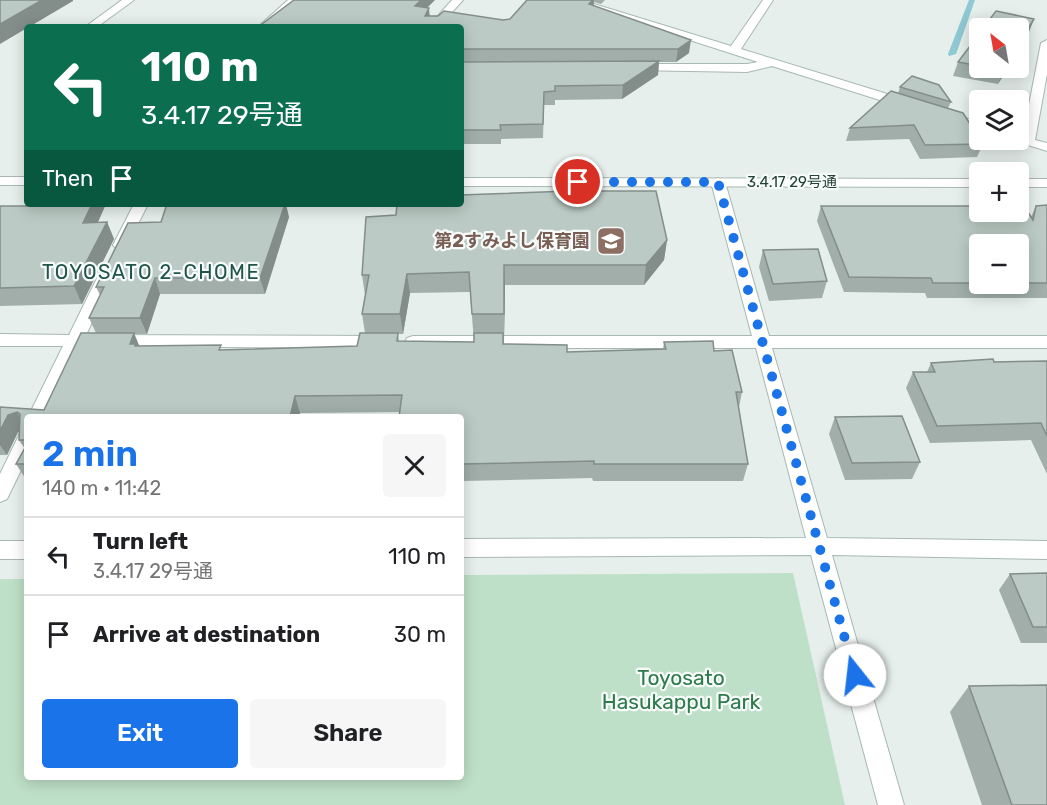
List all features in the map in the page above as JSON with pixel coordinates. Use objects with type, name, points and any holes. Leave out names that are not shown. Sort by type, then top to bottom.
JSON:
[{"type":"street","points":[[94,24],[129,0]]},
{"type":"street","points":[[266,24],[294,0]]},
{"type":"street","points":[[436,24],[458,0]]},
{"type":"street","points":[[570,0],[914,106]]},
{"type":"street","points":[[607,11],[618,0]]},
{"type":"street","points":[[734,51],[768,0]]},
{"type":"street","points":[[1029,116],[1047,42]]},
{"type":"street","points":[[628,68],[747,68],[771,62]]},
{"type":"street","points":[[936,113],[969,124]]},
{"type":"street","points":[[1029,142],[1047,147]]},
{"type":"street","points":[[0,181],[24,181]]},
{"type":"street","name":"3.4.17 29号通","points":[[464,182],[969,183]]},
{"type":"street","points":[[718,182],[891,805]]},
{"type":"street","points":[[1029,183],[1047,183]]},
{"type":"street","points":[[38,414],[140,207]]},
{"type":"street","points":[[0,340],[74,342],[1047,342]]},
{"type":"street","points":[[0,494],[24,444]]},
{"type":"street","points":[[464,548],[819,546],[1047,550]]},
{"type":"street","points":[[0,550],[24,550]]},
{"type":"green space","name":"Toyosato Hasukappu Park","points":[[793,573],[845,805],[0,805],[0,579],[24,579],[24,780],[464,780],[464,575]]},
{"type":"building","points":[[0,0],[42,0],[0,24]]},
{"type":"building","points":[[294,0],[421,0],[415,6],[429,8],[425,16],[438,16],[444,11],[503,20],[510,19],[527,0],[593,0],[589,4],[691,40],[678,49],[464,49],[464,24],[262,24]]},
{"type":"building","points":[[996,11],[1034,19],[1029,27],[1029,18],[991,18]]},
{"type":"building","points":[[969,48],[969,64],[958,62]]},
{"type":"building","points":[[659,61],[623,85],[555,86],[555,91],[544,92],[543,124],[500,125],[501,130],[464,130],[464,62]]},
{"type":"building","points":[[912,76],[939,85],[951,102],[900,87]]},
{"type":"building","points":[[891,91],[963,113],[969,122],[969,144],[925,145],[914,125],[850,128]]},
{"type":"building","points":[[656,191],[667,240],[646,265],[504,265],[504,314],[472,314],[469,272],[407,274],[400,314],[362,314],[369,275],[362,275],[366,217],[396,215],[397,207],[464,207],[464,195]]},
{"type":"building","points":[[1047,205],[1047,283],[1029,283],[1029,234],[969,234],[969,283],[933,283],[931,278],[849,277],[821,206],[969,206],[969,222],[1029,222],[1029,214],[1033,220],[1036,206]]},
{"type":"building","points":[[0,206],[91,207],[83,223],[107,222],[74,286],[0,288]]},
{"type":"building","points":[[166,207],[284,207],[260,278],[155,278],[140,318],[89,318],[104,287],[96,287],[128,223],[161,222]]},
{"type":"building","points":[[818,249],[827,281],[773,284],[763,250]]},
{"type":"building","points":[[81,333],[134,333],[130,344],[135,344],[135,346],[221,345],[219,350],[357,346],[360,333],[398,333],[397,341],[474,342],[474,333],[503,333],[503,344],[567,345],[567,352],[666,349],[664,342],[713,341],[714,351],[732,350],[742,392],[736,392],[748,464],[594,464],[594,461],[464,464],[464,414],[399,414],[402,395],[295,396],[291,414],[24,414],[24,440],[19,440],[20,414],[17,412],[8,415],[0,431],[0,407],[44,410]]},
{"type":"building","points":[[993,359],[994,362],[1047,361],[1047,436],[1041,423],[937,426],[913,372],[935,372],[931,363]]},
{"type":"building","points":[[902,416],[920,462],[852,463],[835,417]]},
{"type":"building","points":[[24,449],[24,464],[16,464]]},
{"type":"building","points":[[1047,573],[1047,627],[1033,627],[1010,574]]},
{"type":"building","points":[[1047,685],[1047,805],[1012,805],[969,686]]},
{"type":"waterway","points":[[952,54],[972,0]]},
{"type":"place","name":"第2すみよし保育園","points":[[611,241]]},
{"type":"district","name":"TOYOSATO 2-CHOME","points":[[151,272]]},
{"type":"route","points":[[578,182],[718,182],[855,675]]}]
